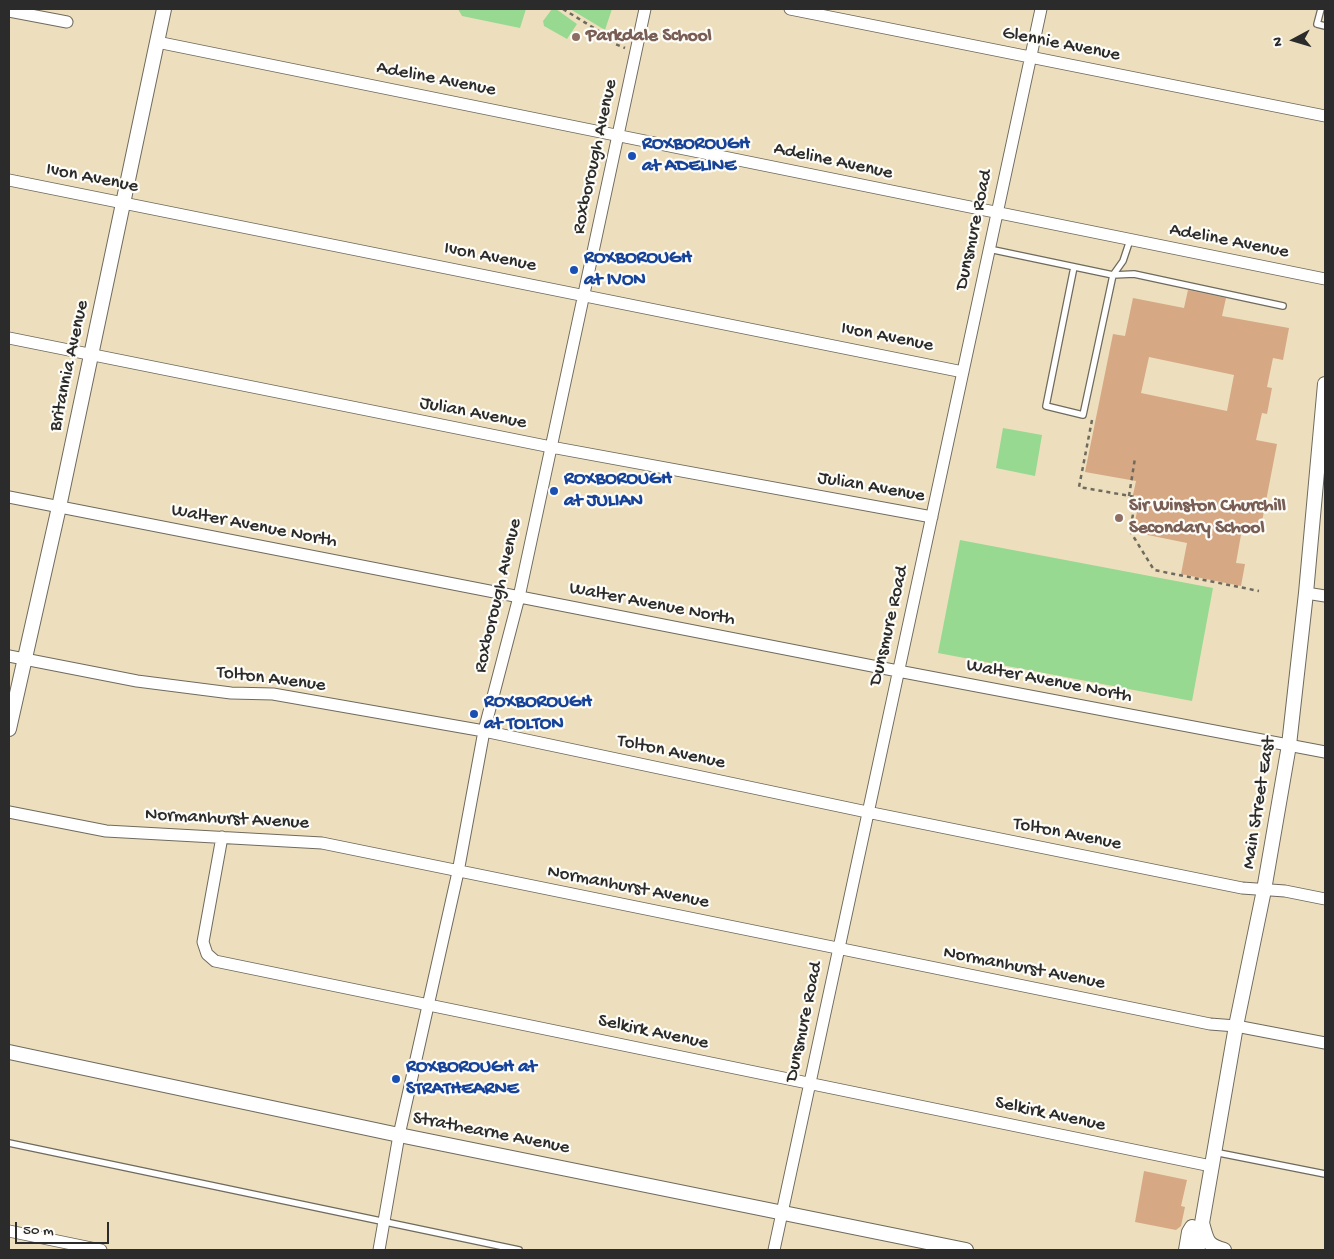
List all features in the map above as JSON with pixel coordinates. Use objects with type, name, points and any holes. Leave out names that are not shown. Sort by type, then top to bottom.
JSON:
[{"type":"street","name":"Britannia Avenue","points":[[9,729],[23,659],[59,507],[164,9]]},
{"type":"street","name":"Roxborough Avenue","points":[[379,1250],[399,1135],[458,872],[484,731],[518,597],[645,9]]},
{"type":"street","name":"Glennie Avenue","points":[[790,9],[1325,116]]},
{"type":"street","name":"Dunsmure Road","points":[[774,1250],[1041,9]]},
{"type":"street","points":[[9,11],[67,22]]},
{"type":"street","name":"Adeline Avenue","points":[[157,42],[996,214],[1325,279]]},
{"type":"street","name":"Ivon Avenue","points":[[9,180],[963,372]]},
{"type":"street","name":"Julian Avenue","points":[[9,338],[551,447],[932,517]]},
{"type":"street","name":"Main Street East","points":[[1198,1250],[1196,1236],[1202,1223],[1236,1026],[1264,890],[1288,745],[1322,442],[1325,384]]},
{"type":"street","name":"Walter Avenue North","points":[[9,497],[898,671],[1325,752]]},
{"type":"street","points":[[1306,593],[1325,596]]},
{"type":"street","name":"Tolton Avenue","points":[[9,656],[137,681],[231,693],[273,694],[484,731],[867,812],[1242,888],[1285,891],[1325,899]]},
{"type":"street","name":"Normanhurst Avenue","points":[[9,812],[106,832],[322,843],[1210,1024],[1236,1026],[1325,1044]]},
{"type":"street","name":"Selkirk Avenue","points":[[222,837],[203,942],[204,949],[210,958],[217,961],[1211,1166]]},
{"type":"street","name":"Strathearne Avenue","points":[[9,1052],[399,1135],[966,1250]]},
{"type":"street","points":[[1186,1250],[1189,1232],[1204,1207]]},
{"type":"street","name":"Main Street East","points":[[1202,1223],[1210,1246],[1224,1250]]},
{"type":"street","points":[[9,1231],[101,1250]]},
{"type":"lane","points":[[1321,9],[1317,24],[1325,26]]},
{"type":"lane","points":[[1074,267],[1046,406],[1083,415],[1113,275],[1123,261],[1130,240]]},
{"type":"lane","points":[[989,249],[1113,275],[1134,274],[1283,306]]},
{"type":"lane","points":[[9,1143],[520,1250]]},
{"type":"lane","points":[[1214,1152],[1325,1174]]},
{"type":"path","points":[[563,9],[602,33],[613,43],[636,53]]},
{"type":"path","points":[[1092,420],[1079,487],[1136,497],[1130,532],[1154,570],[1259,591]]},
{"type":"path","points":[[1129,496],[1136,458]]},
{"type":"green space","points":[[458,9],[526,9],[520,28],[462,16]]},
{"type":"green space","points":[[552,9],[556,9],[577,24],[567,39],[544,26],[543,21]]},
{"type":"green space","points":[[570,9],[612,9],[605,30]]},
{"type":"green space","points":[[1003,428],[1042,435],[1035,476],[996,468]]},
{"type":"green space","points":[[960,540],[1213,588],[1192,701],[938,653]]},
{"type":"building","points":[[1188,290],[1226,298],[1222,316],[1289,328],[1283,360],[1273,358],[1267,387],[1272,388],[1267,414],[1262,413],[1256,440],[1277,444],[1260,532],[1242,529],[1236,563],[1245,564],[1241,586],[1181,574],[1187,543],[1133,532],[1140,496],[1133,495],[1136,481],[1085,472],[1113,334],[1125,336],[1133,298],[1184,308]],"holes":[[[1149,357],[1234,375],[1227,411],[1141,393]]]},
{"type":"building","points":[[1144,1171],[1187,1180],[1181,1206],[1185,1207],[1181,1226],[1176,1230],[1135,1222]]},
{"type":"place","name":"Parkdale School","points":[[576,37]]},
{"type":"place","name":"ROXBOROUGH at ADELINE","points":[[632,156]]},
{"type":"place","name":"ROXBOROUGH at IVON","points":[[574,270]]},
{"type":"place","name":"ROXBOROUGH at JULIAN","points":[[554,491]]},
{"type":"place","name":"Sir Winston Churchill Secondary School","points":[[1119,518]]},
{"type":"place","name":"ROXBOROUGH at TOLTON","points":[[474,714]]},
{"type":"place","name":"ROXBOROUGH at STRATHEARNE","points":[[396,1079]]}]
